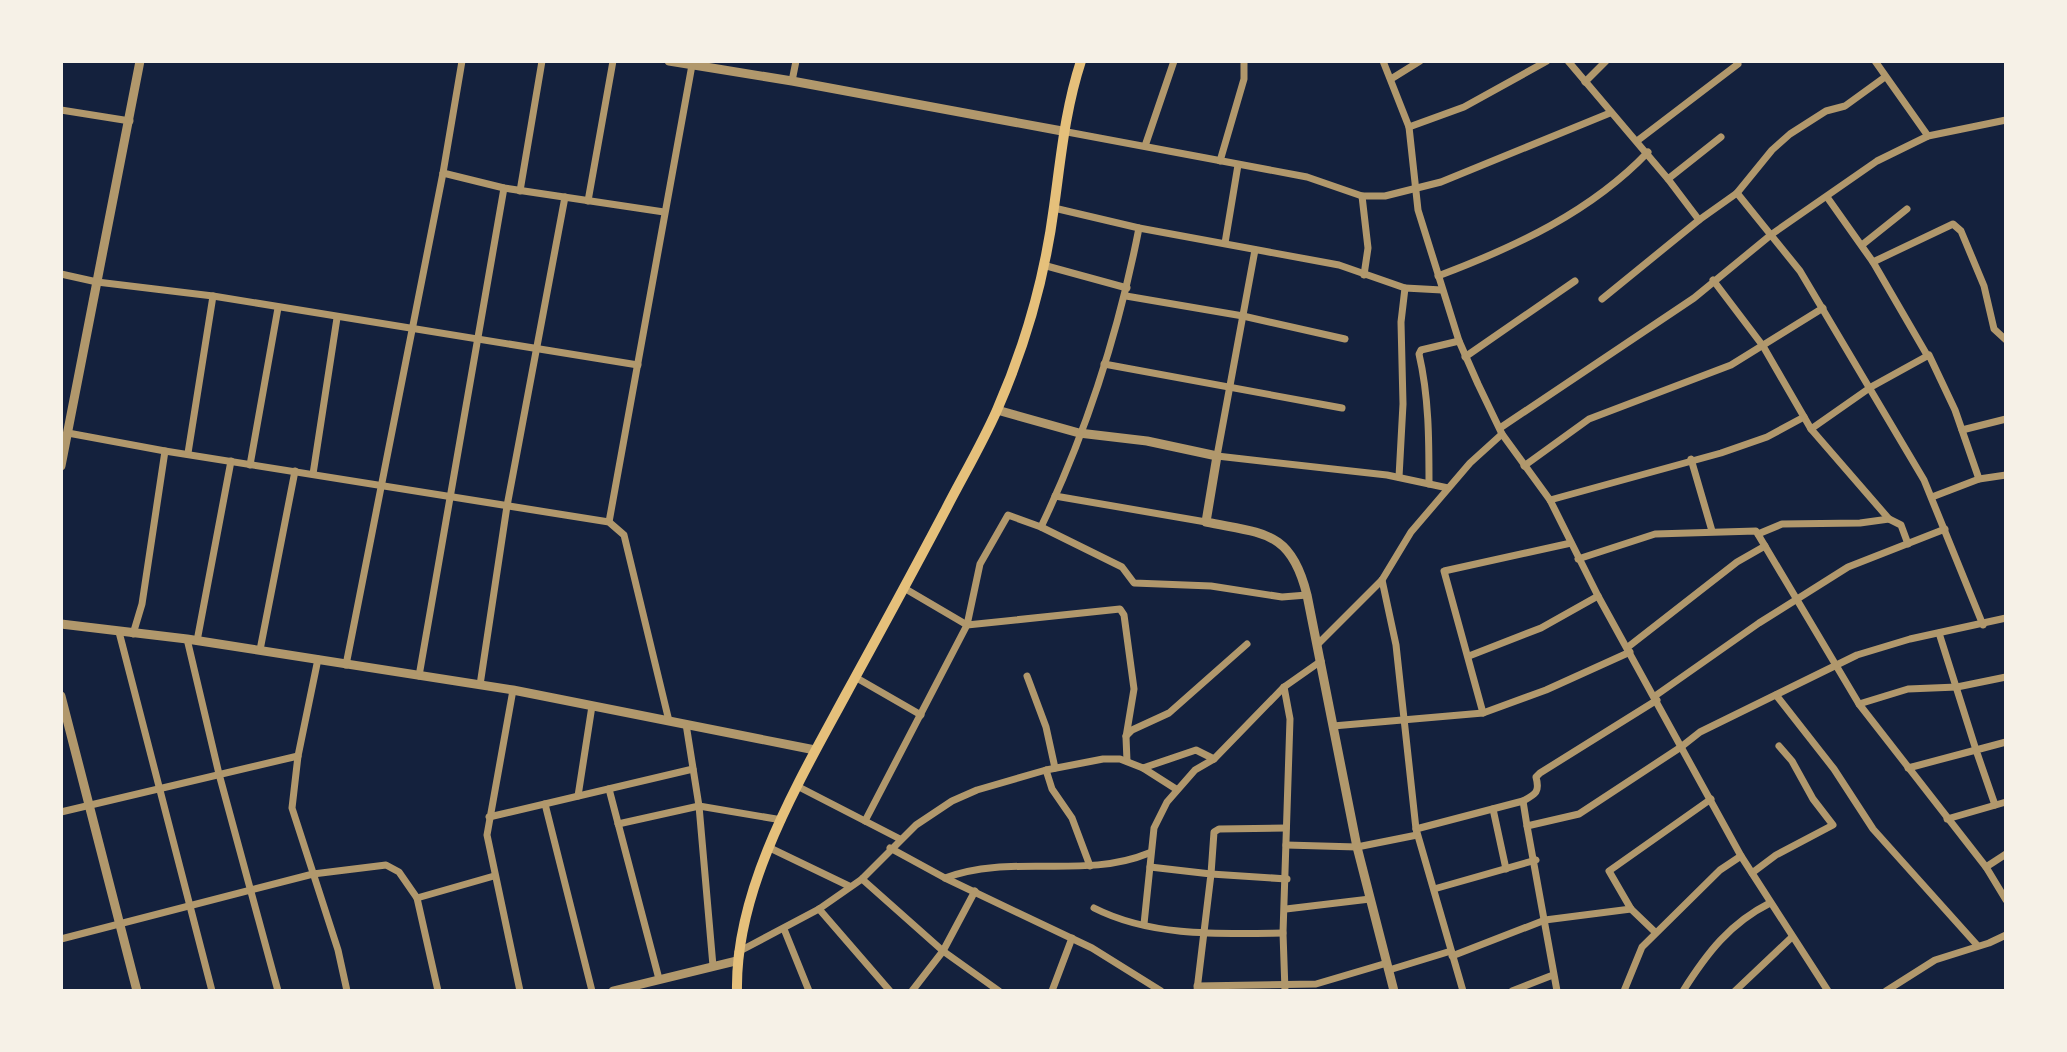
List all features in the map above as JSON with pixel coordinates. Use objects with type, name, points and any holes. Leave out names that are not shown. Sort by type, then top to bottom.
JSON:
[{"type":"main road","points":[[737,991],[737,957],[751,897],[782,820],[815,751],[997,410],[1025,336],[1054,208],[1062,131],[1081,61]]},
{"type":"street","points":[[61,466],[140,61]]},
{"type":"street","points":[[346,665],[383,484],[410,326],[443,173],[462,61]]},
{"type":"street","points":[[520,191],[542,61]]},
{"type":"street","points":[[588,201],[613,61]]},
{"type":"street","points":[[669,61],[792,80],[1307,177],[1362,196],[1385,196],[1441,182],[1610,113]]},
{"type":"street","points":[[792,80],[796,61]]},
{"type":"street","points":[[1145,146],[1174,61]]},
{"type":"street","points":[[1220,161],[1244,79],[1244,61]]},
{"type":"street","points":[[1383,61],[1409,127],[1414,188],[1442,290],[1465,357],[1501,431],[1550,500],[1578,559],[1741,856],[1828,991]]},
{"type":"street","points":[[1391,79],[1420,61]]},
{"type":"street","points":[[1409,127],[1464,107],[1547,61]]},
{"type":"street","points":[[1568,61],[1610,113],[1648,152],[1699,220]]},
{"type":"street","points":[[1585,82],[1606,61]]},
{"type":"street","points":[[1875,61],[1928,136]]},
{"type":"street","points":[[1637,141],[1738,62]]},
{"type":"street","points":[[609,522],[692,65]]},
{"type":"street","points":[[1602,299],[1737,192],[1772,150],[1790,134],[1826,111],[1845,106],[1885,77]]},
{"type":"street","points":[[61,110],[130,121]]},
{"type":"street","points":[[1317,645],[1382,580],[1411,533],[1501,431],[1691,300],[1772,234],[1877,161],[1928,136],[2006,120]]},
{"type":"street","points":[[1668,179],[1721,137]]},
{"type":"street","points":[[1438,276],[1510,247],[1577,211],[1622,180],[1648,152]]},
{"type":"street","points":[[1225,243],[1238,165]]},
{"type":"street","points":[[443,173],[520,191],[664,212]]},
{"type":"street","points":[[419,676],[448,497],[504,188]]},
{"type":"street","points":[[1737,192],[1772,234],[1823,308],[1871,387],[1932,497],[1983,625]]},
{"type":"street","points":[[1362,196],[1368,248],[1364,275]]},
{"type":"street","points":[[480,685],[507,506],[539,348],[565,197]]},
{"type":"street","points":[[1827,197],[1873,262],[1944,385],[1979,480]]},
{"type":"street","points":[[1054,208],[1139,228],[1339,265],[1405,288],[1442,290]]},
{"type":"street","points":[[1862,245],[1907,209]]},
{"type":"street","points":[[1873,262],[1953,224],[1961,231],[1984,286],[1994,329],[2006,340]]},
{"type":"street","points":[[1041,527],[1104,364],[1126,292],[1139,228]]},
{"type":"street","points":[[1206,522],[1255,250]]},
{"type":"street","points":[[1043,265],[1126,292],[1345,339]]},
{"type":"street","points":[[61,274],[97,282],[213,296],[410,326],[638,365]]},
{"type":"street","points":[[1713,280],[1763,346],[1811,429],[1889,519],[1901,525],[1908,544]]},
{"type":"street","points":[[1465,357],[1575,281]]},
{"type":"street","points":[[1399,477],[1403,404],[1401,322],[1405,288]]},
{"type":"street","points":[[188,453],[213,296]]},
{"type":"street","points":[[250,465],[278,308]]},
{"type":"street","points":[[1524,466],[1589,419],[1693,382],[1748,357],[1823,308]]},
{"type":"street","points":[[313,474],[337,317]]},
{"type":"street","points":[[1429,484],[1430,430],[1426,382],[1419,354],[1459,341]]},
{"type":"street","points":[[1811,429],[1871,387],[1927,355]]},
{"type":"street","points":[[1104,364],[1342,408]]},
{"type":"street","points":[[997,410],[1079,433],[1147,441],[1217,456],[1399,477],[1448,488]]},
{"type":"street","points":[[1550,500],[1767,438],[1804,417]]},
{"type":"street","points":[[1962,430],[2006,419]]},
{"type":"street","points":[[68,432],[165,451],[609,522],[624,535],[669,721]]},
{"type":"street","points":[[133,634],[142,604],[165,451]]},
{"type":"street","points":[[1691,459],[1712,531]]},
{"type":"street","points":[[231,461],[192,640],[219,774],[278,991]]},
{"type":"street","points":[[260,650],[295,471]]},
{"type":"street","points":[[1932,497],[1979,480],[2006,475]]},
{"type":"street","points":[[1055,496],[1251,531],[1282,542],[1302,572],[1357,847],[1394,991]]},
{"type":"street","points":[[865,821],[967,625],[979,564],[1005,517],[1013,515],[1041,527],[1125,569],[1131,582],[1137,584],[1234,588],[1282,597],[1307,595]]},
{"type":"street","points":[[1758,534],[1782,524],[1860,523],[1889,519]]},
{"type":"street","points":[[1286,845],[1357,847],[1523,801],[1536,794],[1539,788],[1536,778],[1540,773],[1656,698],[1759,623],[1848,567],[1945,529]]},
{"type":"street","points":[[1578,559],[1655,534],[1750,530],[1758,534],[1859,704],[1986,867],[2006,900]]},
{"type":"street","points":[[1483,713],[1444,571],[1571,543]]},
{"type":"street","points":[[1333,726],[1483,713],[1546,690],[1629,649],[1721,573],[1765,546]]},
{"type":"street","points":[[1382,580],[1396,645],[1416,832],[1463,991]]},
{"type":"street","points":[[904,588],[967,625],[1120,609],[1124,615],[1134,689],[1126,737],[1126,761]]},
{"type":"street","points":[[1469,656],[1541,628],[1598,596]]},
{"type":"street","points":[[1527,826],[1579,814],[1700,732],[1857,655],[2006,618]]},
{"type":"street","points":[[61,624],[192,640],[513,690],[815,751]]},
{"type":"street","points":[[119,632],[212,991]]},
{"type":"street","points":[[1939,633],[1995,805]]},
{"type":"street","points":[[1126,737],[1132,730],[1169,713],[1247,644]]},
{"type":"street","points":[[318,659],[298,755],[292,808],[338,950],[347,991]]},
{"type":"street","points":[[1144,924],[1149,853],[1154,828],[1176,789],[1195,770],[1214,759],[1284,687],[1321,661]]},
{"type":"street","points":[[1027,676],[1046,727],[1055,768]]},
{"type":"street","points":[[855,677],[922,715]]},
{"type":"street","points":[[1859,704],[1908,689],[1957,687],[2006,677]]},
{"type":"street","points":[[1284,687],[1290,719],[1287,879],[1283,933],[1285,988]]},
{"type":"street","points":[[513,690],[486,835],[520,991]]},
{"type":"street","points":[[1776,695],[1834,769],[1873,829],[1977,945]]},
{"type":"street","points":[[61,696],[136,991]]},
{"type":"street","points":[[578,796],[592,706]]},
{"type":"street","points":[[686,724],[699,806],[713,966]]},
{"type":"street","points":[[1908,768],[2006,742]]},
{"type":"street","points":[[1752,873],[1776,855],[1833,825],[1813,799],[1792,761],[1779,746]]},
{"type":"street","points":[[1143,768],[1196,750],[1214,759]]},
{"type":"street","points":[[61,812],[298,755]]},
{"type":"street","points":[[613,991],[713,966],[737,957],[819,909],[862,879],[900,839],[952,801],[986,787],[1046,770],[1103,759],[1126,761],[1143,768],[1176,789]]},
{"type":"street","points":[[489,817],[693,769]]},
{"type":"street","points":[[1046,770],[1052,789],[1072,818],[1090,866]]},
{"type":"street","points":[[797,786],[900,839]]},
{"type":"street","points":[[609,789],[659,979]]},
{"type":"street","points":[[1655,932],[1631,909],[1609,871],[1711,799]]},
{"type":"street","points":[[1523,801],[1536,860],[1557,991]]},
{"type":"street","points":[[1947,819],[2006,802]]},
{"type":"street","points":[[545,804],[592,991]]},
{"type":"street","points":[[618,824],[699,806],[782,820]]},
{"type":"street","points":[[1493,809],[1506,869]]},
{"type":"street","points":[[1286,828],[1219,829],[1214,832],[1197,988],[1285,988],[1327,982],[1452,953],[1545,920],[1631,909]]},
{"type":"street","points":[[770,848],[849,886]]},
{"type":"street","points":[[890,848],[945,878],[1072,937],[1161,991]]},
{"type":"street","points":[[945,878],[970,869],[1004,866],[1090,866],[1126,862],[1149,853]]},
{"type":"street","points":[[1986,867],[2006,854]]},
{"type":"street","points":[[1624,991],[1642,947],[1655,932],[1720,870],[1741,856]]},
{"type":"street","points":[[1434,889],[1536,860]]},
{"type":"street","points":[[61,939],[313,874],[386,865],[399,872],[417,898],[438,991]]},
{"type":"street","points":[[1150,867],[1287,879]]},
{"type":"street","points":[[417,898],[494,876]]},
{"type":"street","points":[[862,879],[943,951],[999,991]]},
{"type":"street","points":[[912,991],[943,951],[975,891]]},
{"type":"street","points":[[1286,909],[1370,899]]},
{"type":"street","points":[[1683,991],[1737,922],[1770,903]]},
{"type":"street","points":[[1094,908],[1117,920],[1204,935],[1283,933]]},
{"type":"street","points":[[819,909],[890,991]]},
{"type":"street","points":[[784,929],[809,991]]},
{"type":"street","points":[[1886,991],[1935,960],[2006,935]]},
{"type":"street","points":[[1052,991],[1072,937]]},
{"type":"street","points":[[1735,991],[1792,937]]},
{"type":"street","points":[[1512,991],[1553,975]]}]
